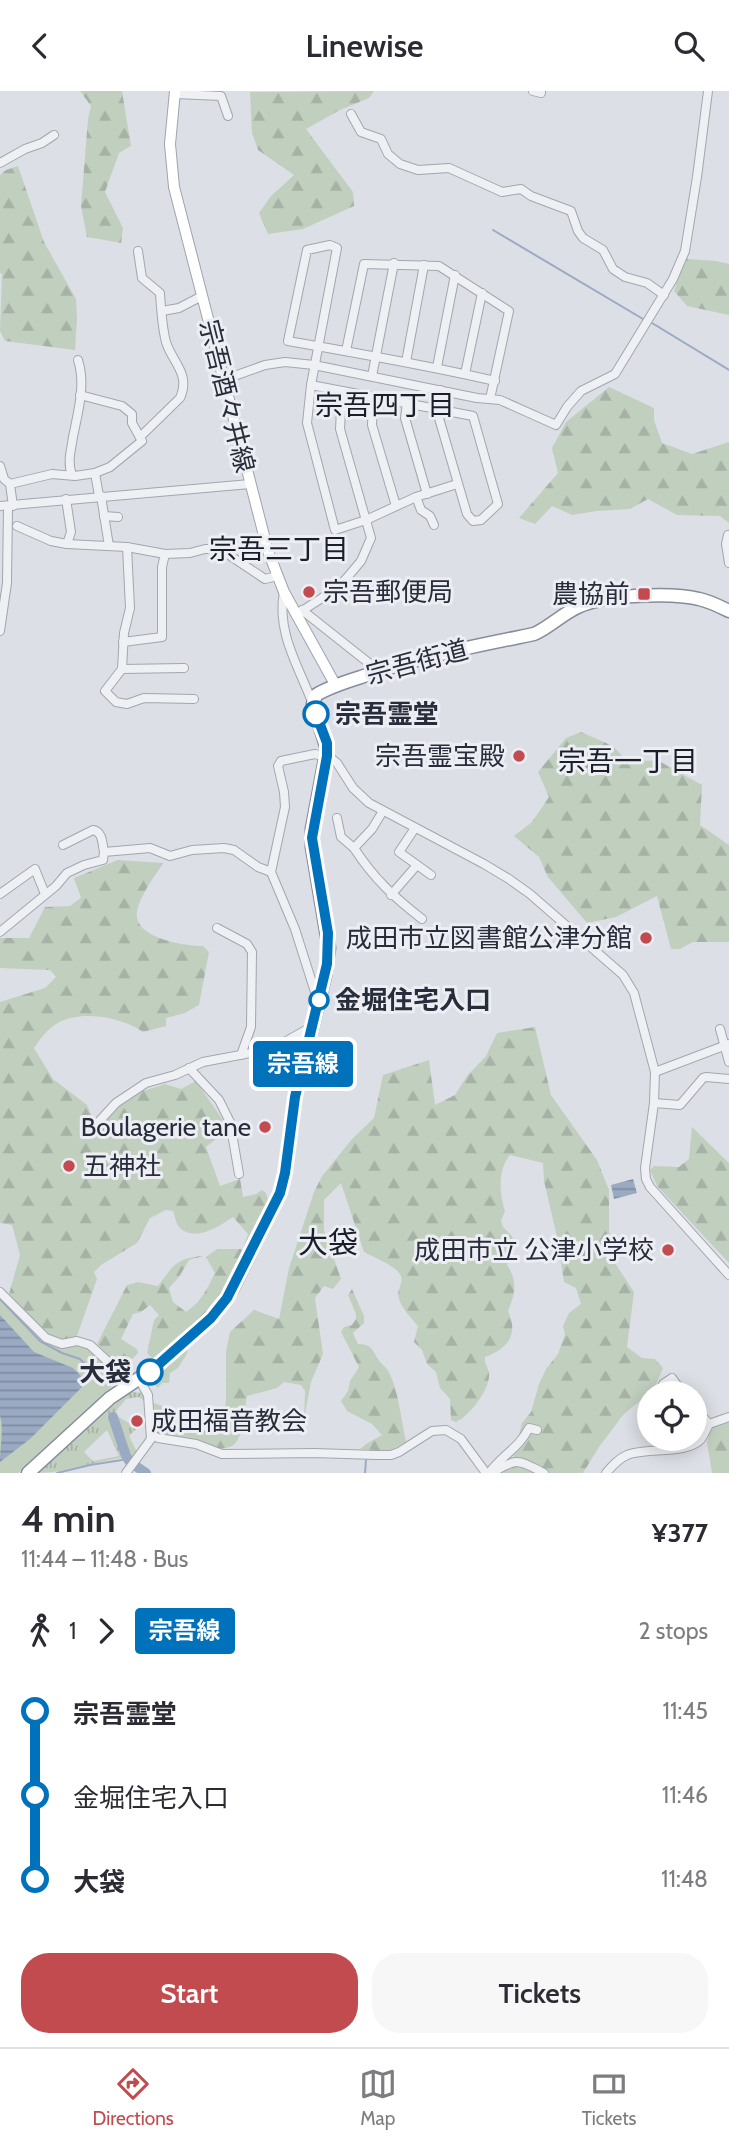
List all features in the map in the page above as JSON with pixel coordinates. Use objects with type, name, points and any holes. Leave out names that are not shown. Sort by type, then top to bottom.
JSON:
[{"type":"highway","name":"宗吾街道","points":[[313,704],[316,695],[375,672],[429,656],[534,634],[546,629],[572,610],[593,601],[626,597],[682,596],[729,611]]},
{"type":"highway","points":[[28,1473],[96,1410],[159,1366],[218,1311],[233,1288],[275,1203],[285,1173],[295,1097],[329,948],[312,838],[327,743],[313,704]]},
{"type":"main road","name":"宗吾酒々井線","points":[[175,92],[170,144],[179,210],[268,551],[284,592],[300,612],[336,686]]},
{"type":"street","points":[[533,91],[541,91]]},
{"type":"street","points":[[223,380],[265,365],[285,362],[314,365],[500,400],[556,425],[581,391],[615,374],[673,279],[685,251],[708,91]]},
{"type":"street","points":[[175,92],[221,96],[228,116]]},
{"type":"street","points":[[351,114],[361,132],[381,139],[388,154],[400,164],[418,170],[449,168],[502,192],[520,189],[571,211],[583,238],[603,250],[613,269],[625,277],[647,283],[664,295]]},
{"type":"street","points":[[0,163],[54,135]]},
{"type":"street","points":[[457,484],[416,497],[366,520],[335,530],[316,466],[307,423],[314,365],[318,346],[337,249],[330,245],[307,250],[288,341],[318,346],[346,351],[376,356],[405,362],[437,367],[495,381]]},
{"type":"street","points":[[138,251],[142,278],[160,293],[167,345],[179,365],[184,390],[180,398],[139,437]]},
{"type":"street","points":[[372,376],[394,263]]},
{"type":"street","points":[[346,351],[365,264],[439,266],[509,311],[491,399]]},
{"type":"street","points":[[405,362],[424,265]]},
{"type":"street","points":[[437,367],[455,275]]},
{"type":"street","points":[[465,374],[482,293]]},
{"type":"street","points":[[162,311],[179,308],[202,296]]},
{"type":"street","points":[[72,475],[69,454],[82,384],[78,360]]},
{"type":"street","points":[[311,385],[436,408],[473,416],[498,504],[481,520],[473,521],[467,514],[457,484],[436,408],[440,390]]},
{"type":"street","points":[[342,391],[340,429],[371,538],[361,561],[345,580],[300,612],[370,664],[375,672]]},
{"type":"street","points":[[10,484],[52,474],[95,473],[110,467],[142,441],[132,423],[132,414],[125,407],[80,395]]},
{"type":"street","points":[[373,397],[372,425],[396,506]]},
{"type":"street","points":[[407,403],[405,418],[427,494]]},
{"type":"street","points":[[0,466],[4,479],[10,484]]},
{"type":"street","points":[[95,473],[109,546]]},
{"type":"street","points":[[0,631],[7,583],[4,553],[10,484]]},
{"type":"street","points":[[7,506],[250,484]]},
{"type":"street","points":[[416,497],[421,510],[430,516],[434,525]]},
{"type":"street","points":[[66,499],[71,532],[67,544]]},
{"type":"street","points":[[104,516],[118,517]]},
{"type":"street","points":[[17,526],[51,541],[67,544],[109,546],[164,554],[220,549],[265,579],[277,576]]},
{"type":"street","points":[[728,535],[726,544],[729,563]]},
{"type":"street","points":[[127,548],[130,608],[123,642],[122,669],[105,691],[116,702],[127,704],[144,698],[194,699]]},
{"type":"street","points":[[123,642],[162,637],[164,554]]},
{"type":"street","points":[[284,592],[282,616],[287,640],[313,704]]},
{"type":"street","points":[[122,669],[184,668]]},
{"type":"street","points":[[320,995],[315,992],[299,940],[271,872],[285,807],[278,766],[281,761],[315,754],[327,756],[338,763],[359,794],[383,811],[484,864],[530,894],[629,982],[655,1072],[654,1103],[645,1160],[646,1179],[650,1187],[729,1275]]},
{"type":"street","points":[[354,848],[372,829],[383,811]]},
{"type":"street","points":[[337,818],[341,837],[354,848],[368,870],[391,895],[422,919]]},
{"type":"street","points":[[415,828],[399,852],[432,875]]},
{"type":"street","points":[[0,932],[67,873],[103,860],[101,834],[93,829],[63,845]]},
{"type":"street","points":[[104,852],[149,848],[170,856],[192,850],[224,848],[234,850],[258,867],[271,872]]},
{"type":"street","points":[[391,895],[417,865]]},
{"type":"street","points":[[0,894],[35,869],[45,894]]},
{"type":"street","points":[[217,928],[247,944],[252,952],[251,1027],[242,1055]]},
{"type":"street","points":[[94,1127],[116,1103],[146,1083],[175,1075],[203,1062],[272,1049],[313,1026]]},
{"type":"street","points":[[720,1029],[729,1062]]},
{"type":"street","points":[[655,1072],[726,1045]]},
{"type":"street","points":[[189,1068],[219,1100],[230,1122],[239,1174]]},
{"type":"street","points":[[654,1103],[680,1105],[706,1077],[729,1079]]},
{"type":"street","points":[[0,1292],[46,1338],[62,1344],[77,1341],[90,1345],[135,1381],[148,1395],[152,1435],[131,1467]]},
{"type":"street","points":[[707,1428],[709,1424],[729,1416]]},
{"type":"street","points":[[489,1473],[502,1457],[522,1442],[530,1428],[537,1430]]},
{"type":"street","points":[[152,1435],[196,1444],[222,1454],[391,1455],[432,1431],[446,1430],[461,1439],[489,1473]]},
{"type":"street","points":[[606,1473],[617,1461],[630,1454],[650,1451]]},
{"type":"street","points":[[489,1473],[515,1461],[544,1473]]},
{"type":"green space","points":[[80,91],[122,91],[131,146],[119,153],[105,192],[123,228],[121,243],[87,237],[81,206],[91,106]]},
{"type":"green space","points":[[374,91],[369,98],[306,129],[353,192],[354,206],[303,229],[268,234],[259,213],[271,196],[294,175],[258,150],[252,133],[250,92]]},
{"type":"green space","points":[[18,166],[44,242],[76,299],[75,350],[5,341],[0,331],[0,175]]},
{"type":"green space","points":[[687,259],[729,264],[729,315],[687,306],[674,291]]},
{"type":"green space","points":[[609,387],[654,408],[654,420],[662,443],[692,454],[729,442],[729,523],[720,516],[677,515],[648,499],[630,509],[572,515],[552,506],[535,524],[519,518],[558,473],[552,448],[566,422]]},
{"type":"green space","points":[[581,732],[613,746],[626,760],[659,761],[702,785],[700,825],[729,845],[729,942],[693,942],[680,949],[671,949],[657,896],[616,917],[587,923],[548,877],[539,857],[514,836],[532,822],[549,797],[538,772],[566,738]]},
{"type":"green space","points":[[118,860],[163,863],[142,897],[137,917],[140,925],[154,936],[175,943],[203,946],[209,952],[199,1005],[185,1013],[166,1018],[166,1026],[143,1032],[110,1018],[73,1018],[52,1027],[34,1048],[53,1079],[87,1105],[98,1131],[109,1113],[134,1094],[165,1084],[181,1089],[196,1081],[229,1129],[206,1147],[220,1186],[240,1179],[243,1197],[262,1190],[266,1193],[270,1206],[223,1298],[165,1356],[152,1358],[147,1353],[154,1320],[159,1315],[150,1305],[133,1314],[121,1339],[137,1349],[138,1353],[125,1366],[124,1373],[97,1344],[127,1285],[138,1282],[158,1286],[176,1264],[187,1259],[203,1256],[189,1260],[169,1288],[173,1302],[186,1312],[200,1299],[215,1273],[206,1257],[217,1249],[243,1249],[248,1234],[233,1217],[221,1225],[199,1233],[185,1232],[179,1227],[173,1211],[166,1210],[150,1218],[137,1243],[94,1272],[97,1279],[77,1336],[62,1341],[50,1337],[9,1294],[20,1255],[12,1225],[0,1223],[0,1002],[45,988],[56,977],[50,970],[0,968],[0,938],[29,938],[45,907],[70,906],[81,898],[74,878]]},
{"type":"green space","points":[[535,1027],[551,1095],[597,1160],[609,1190],[609,1231],[613,1260],[634,1292],[627,1347],[642,1358],[655,1359],[663,1368],[657,1381],[637,1381],[637,1403],[623,1415],[583,1473],[492,1473],[498,1462],[513,1457],[522,1423],[531,1412],[539,1384],[546,1369],[558,1354],[565,1334],[563,1326],[569,1313],[581,1304],[576,1288],[564,1282],[544,1181],[543,1163],[510,1155],[502,1174],[501,1190],[505,1211],[501,1221],[512,1236],[514,1249],[507,1265],[514,1282],[514,1293],[508,1311],[512,1334],[505,1345],[485,1357],[489,1373],[487,1386],[462,1419],[456,1422],[451,1420],[450,1399],[440,1388],[436,1372],[427,1364],[422,1350],[414,1342],[418,1326],[400,1302],[398,1293],[401,1276],[390,1265],[364,1252],[341,1183],[324,1200],[324,1230],[341,1279],[333,1289],[324,1286],[315,1298],[323,1354],[311,1382],[304,1419],[305,1391],[301,1385],[284,1382],[277,1388],[247,1396],[240,1433],[232,1446],[212,1448],[158,1433],[155,1427],[154,1403],[162,1406],[166,1428],[200,1432],[221,1427],[226,1400],[226,1351],[230,1332],[254,1310],[279,1319],[289,1268],[314,1192],[322,1176],[352,1139],[374,1118],[383,1075],[429,1060],[435,1105],[455,1095],[467,1076],[486,1056],[497,1033]]},
{"type":"green space","points":[[692,1127],[729,1163],[729,1263],[657,1186],[650,1170],[654,1166],[679,1167],[689,1159]]},
{"type":"green space","points":[[352,1289],[364,1316],[364,1323],[353,1333],[358,1344],[371,1348],[388,1370],[397,1397],[406,1442],[389,1451],[360,1449],[382,1435],[372,1424],[347,1411],[341,1401],[359,1367],[341,1332],[356,1319],[348,1295]]},
{"type":"green space","points":[[0,1296],[42,1339],[61,1347],[77,1344],[89,1348],[121,1378],[18,1473],[0,1473]]},
{"type":"green space","points":[[185,1347],[188,1352],[178,1368],[170,1373],[169,1383],[162,1383],[158,1388],[152,1382],[153,1376]]},
{"type":"green space","points":[[132,1392],[144,1393],[147,1404],[139,1397],[126,1399],[116,1411],[117,1416],[137,1428],[129,1436],[137,1452],[132,1458],[127,1454],[114,1416],[112,1426],[121,1458],[38,1473],[38,1470],[91,1421]],"holes":[[[107,1430],[119,1456],[93,1461],[84,1452]]]},
{"type":"green space","points":[[729,1421],[729,1473],[712,1473],[707,1443],[710,1428]]},
{"type":"water","points":[[633,1179],[637,1193],[614,1199],[611,1185]]},
{"type":"water","points":[[0,1315],[34,1352],[73,1368],[87,1382],[30,1439],[0,1462],[2,1432]]},
{"type":"waterway","points":[[493,230],[643,319]]},
{"type":"waterway","points":[[652,323],[729,370]]},
{"type":"waterway","points":[[0,1299],[40,1341],[80,1359],[96,1376]]},
{"type":"waterway","points":[[113,1417],[126,1456],[146,1473]]},
{"type":"waterway","points":[[57,1473],[122,1460]]},
{"type":"waterway","points":[[365,1473],[366,1460]]},
{"type":"bus line","name":"宗吾線","points":[[150,1372],[218,1311],[233,1288],[280,1193],[295,1097],[325,977],[329,948],[312,848],[312,829],[327,756],[327,743],[316,714]]},
{"type":"place","name":"宗吾郵便局","points":[[309,592]]},
{"type":"place","name":"農協前","points":[[644,594]]},
{"type":"place","name":"宗吾霊堂","points":[[316,714]]},
{"type":"place","name":"宗吾霊宝殿","points":[[519,756]]},
{"type":"place","name":"成田市立図書館公津分館","points":[[646,938]]},
{"type":"place","name":"金堀住宅入口","points":[[319,1000]]},
{"type":"place","name":"Boulagerie tane","points":[[265,1127]]},
{"type":"place","name":"五神社","points":[[69,1166]]},
{"type":"place","name":"成田市立 公津小学校","points":[[668,1250]]},
{"type":"place","name":"大袋","points":[[150,1372]]},
{"type":"place","name":"成田福音教会","points":[[137,1421]]},
{"type":"district","name":"宗吾四丁目","points":[[385,405]]},
{"type":"district","name":"宗吾三丁目","points":[[279,549]]},
{"type":"district","name":"宗吾一丁目","points":[[628,761]]},
{"type":"district","name":"大袋","points":[[328,1242]]}]
